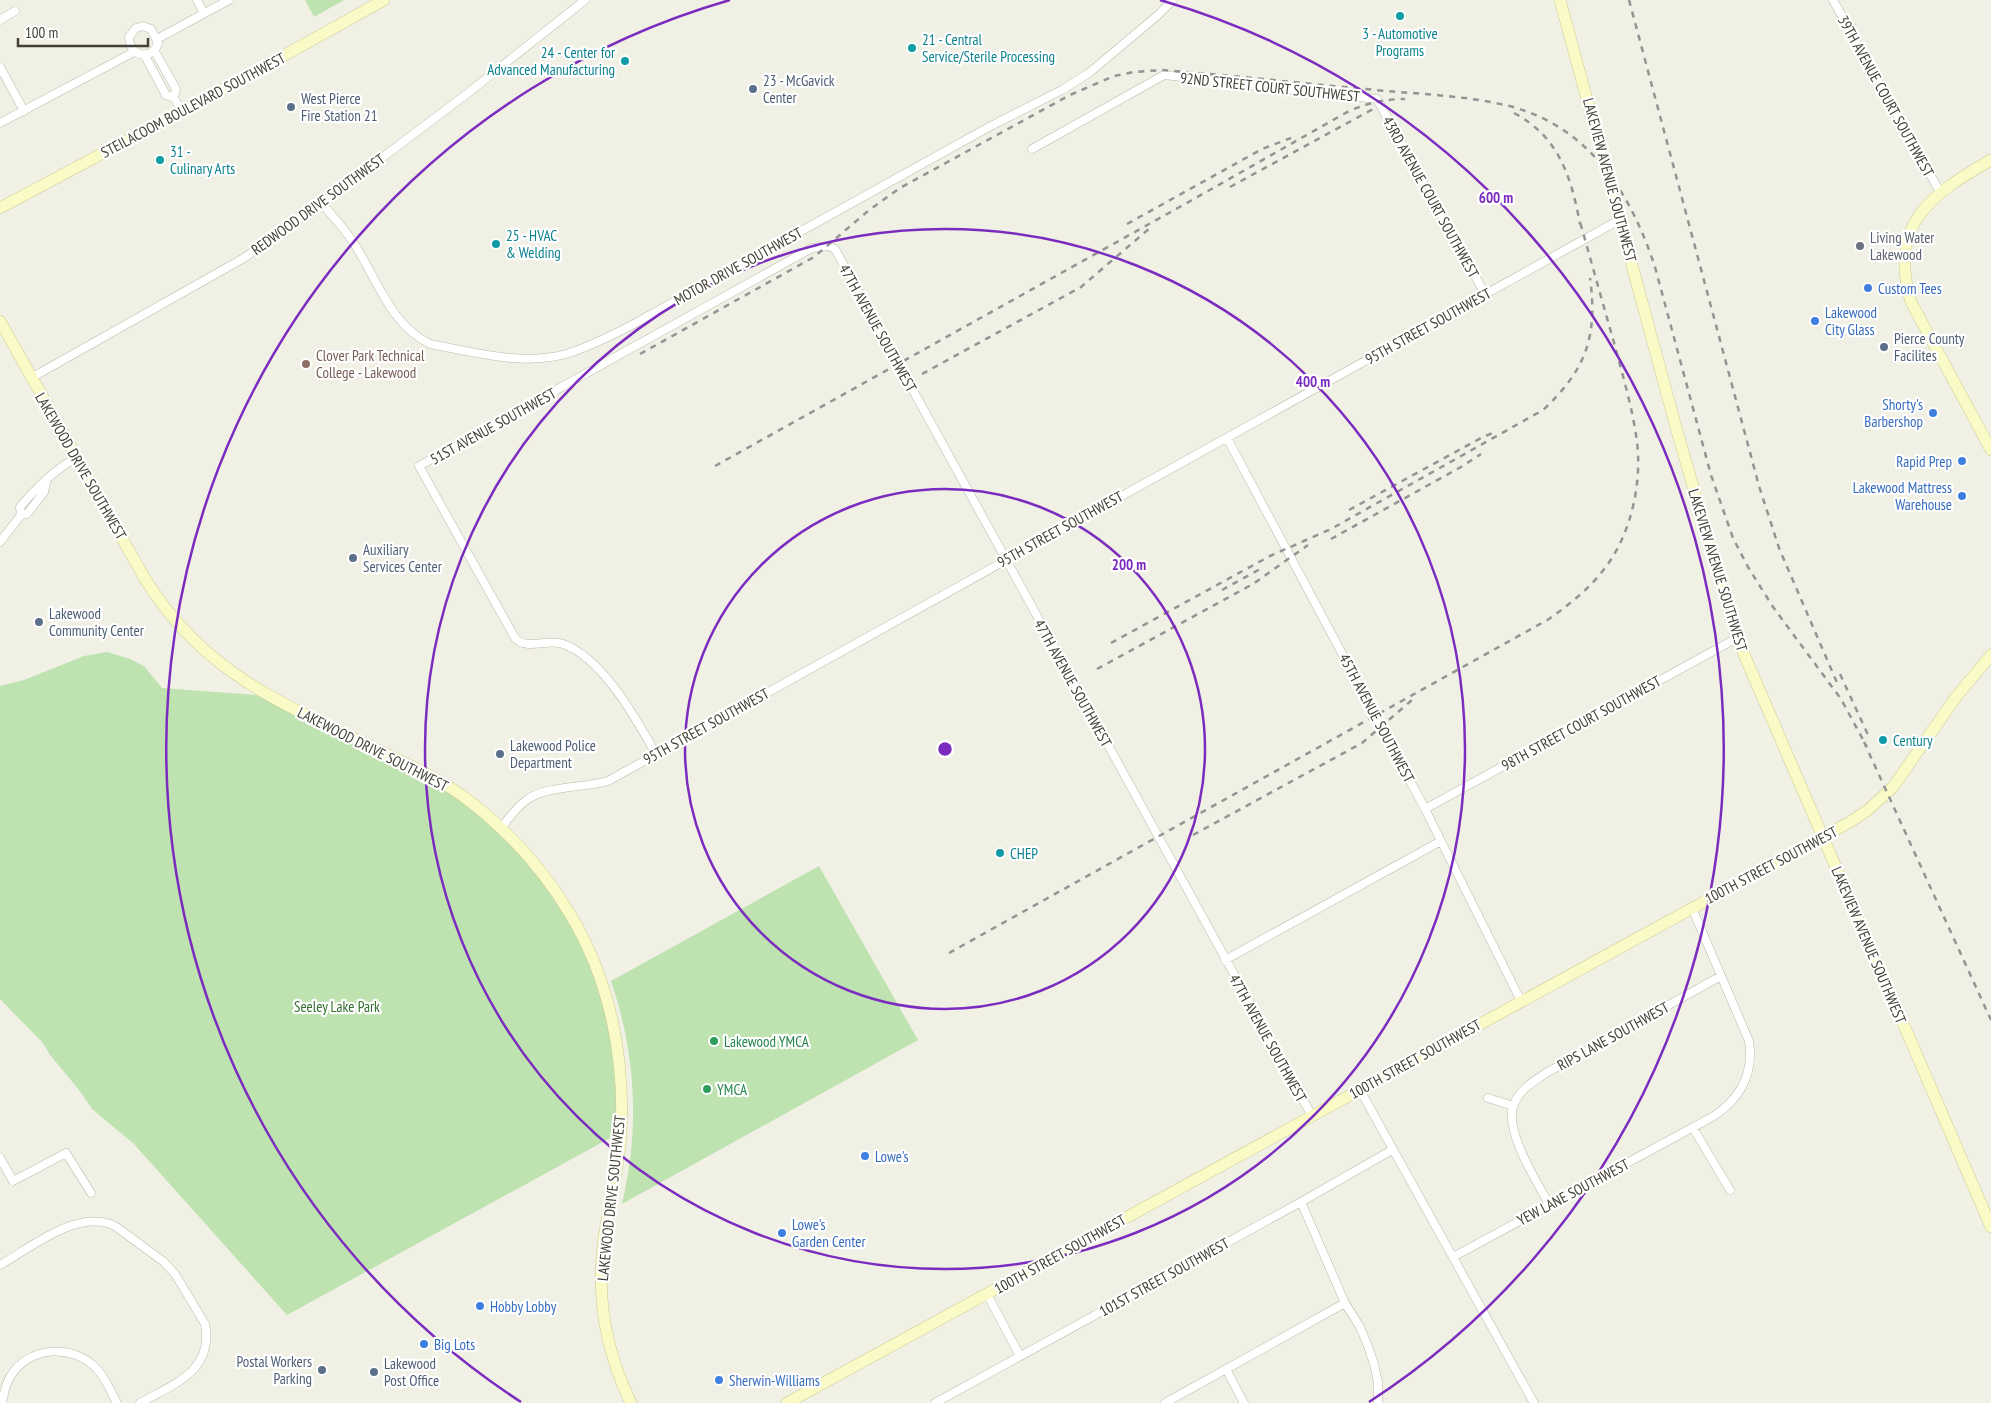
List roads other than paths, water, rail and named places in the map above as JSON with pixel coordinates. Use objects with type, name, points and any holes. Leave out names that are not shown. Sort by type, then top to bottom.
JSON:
[{"type":"main road","name":"STEILACOOM BOULEVARD SOUTHWEST","points":[[0,208],[384,0]]},
{"type":"main road","name":"LAKEVIEW AVENUE SOUTHWEST","points":[[1560,0],[1621,220],[1676,432],[1737,638],[1991,1227]]},
{"type":"main road","points":[[1991,160],[1955,181],[1926,206],[1913,228],[1907,244],[1904,262],[1906,282],[1920,321],[1991,450]]},
{"type":"main road","name":"LAKEWOOD DRIVE SOUTHWEST","points":[[0,321],[155,595],[178,625],[205,652],[235,676],[268,696],[436,779],[463,796],[501,828],[530,858],[569,912],[589,952],[610,1011],[618,1050],[622,1091],[621,1132],[617,1173],[603,1245],[601,1287],[604,1321],[612,1354],[631,1403]]},
{"type":"main road","name":"100TH STREET SOUTHWEST","points":[[787,1403],[1822,837],[1868,810],[1893,787],[1956,697],[1991,655]]},
{"type":"street","points":[[197,0],[204,14]]},
{"type":"street","points":[[157,39],[229,0]]},
{"type":"street","name":"REDWOOD DRIVE SOUTHWEST","points":[[31,378],[244,258],[322,203],[586,0]]},
{"type":"street","name":"MOTOR DRIVE SOUTHWEST","points":[[322,203],[353,241],[402,324],[416,337],[430,344],[526,359],[564,355],[589,346],[632,325],[989,127],[1062,90],[1089,73],[1173,0]]},
{"type":"street","name":"39TH AVENUE COURT SOUTHWEST","points":[[1833,0],[1940,192]]},
{"type":"street","points":[[0,20],[15,12]]},
{"type":"street","points":[[148,27],[157,39],[158,44],[154,50],[141,55],[134,52],[130,46],[129,37],[136,28],[148,27]]},
{"type":"street","points":[[154,50],[176,89],[174,98]]},
{"type":"street","points":[[0,123],[134,52]]},
{"type":"street","points":[[144,54],[166,95],[174,98],[182,111]]},
{"type":"street","points":[[0,67],[24,111]]},
{"type":"street","name":"92ND STREET COURT SOUTHWEST","points":[[1032,149],[1164,76],[1377,99]]},
{"type":"street","name":"43RD AVENUE COURT SOUTHWEST","points":[[1377,99],[1485,294]]},
{"type":"street","name":"95TH STREET SOUTHWEST","points":[[501,828],[517,808],[536,794],[608,781],[1621,220]]},
{"type":"street","name":"51ST AVENUE SOUTHWEST","points":[[656,754],[614,686],[582,655],[562,643],[553,641],[528,644],[518,642],[419,466],[812,248],[829,246],[835,249]]},
{"type":"street","name":"47TH AVENUE SOUTHWEST","points":[[835,249],[1312,1116]]},
{"type":"street","name":"45TH AVENUE SOUTHWEST","points":[[1227,438],[1426,809],[1522,1001]]},
{"type":"street","points":[[0,542],[21,515],[20,507],[38,486],[46,482],[64,464],[76,458]]},
{"type":"street","name":"98TH STREET COURT SOUTHWEST","points":[[1426,809],[1737,638]]},
{"type":"street","points":[[1225,960],[1441,841]]},
{"type":"street","name":"YEW LANE SOUTHWEST","points":[[1453,1257],[1719,1113],[1733,1101],[1744,1085],[1750,1066],[1751,1053],[1749,1041],[1692,908]]},
{"type":"street","name":"RIPS LANE SOUTHWEST","points":[[1512,1106],[1523,1089],[1546,1073],[1721,976]]},
{"type":"street","points":[[1360,1090],[1534,1403]]},
{"type":"street","points":[[1488,1098],[1512,1106],[1515,1134],[1519,1148],[1549,1204]]},
{"type":"street","points":[[1693,1128],[1730,1190]]},
{"type":"street","name":"101ST STREET SOUTHWEST","points":[[935,1403],[1302,1202],[1392,1150]]},
{"type":"street","points":[[0,1158],[13,1181],[66,1153],[91,1193]]},
{"type":"street","points":[[1302,1202],[1345,1303],[1360,1327],[1374,1364],[1378,1382],[1378,1403]]},
{"type":"street","points":[[0,1265],[58,1231],[80,1222],[97,1221],[107,1222],[115,1226],[164,1262],[175,1274],[205,1324],[205,1350],[197,1366],[186,1377],[140,1403]]},
{"type":"street","points":[[987,1294],[1020,1356]]},
{"type":"street","points":[[1165,1403],[1345,1303]]},
{"type":"street","points":[[2,1403],[6,1384],[20,1365],[35,1356],[53,1351],[64,1351],[86,1360],[97,1370],[117,1403]]},
{"type":"street","points":[[1226,1369],[1244,1403]]},
{"type":"railway","points":[[1629,0],[1759,486],[1779,548],[1838,685]]},
{"type":"railway","points":[[640,354],[814,257],[868,211],[900,188],[1070,95],[1114,76],[1162,70],[1459,97],[1513,107],[1541,117],[1565,131],[1586,148],[1604,168],[1634,214],[1655,267],[1711,475],[1733,538],[1748,567],[1773,607],[1841,699],[1867,747]]},
{"type":"railway","points":[[715,466],[1349,111],[1377,102],[1405,99]]},
{"type":"railway","points":[[1230,187],[1375,108]]},
{"type":"railway","points":[[1514,113],[1542,134],[1552,146],[1567,174],[1580,224]]},
{"type":"railway","points":[[1127,224],[1262,149],[1291,138]]},
{"type":"railway","points":[[949,953],[1549,619],[1593,582],[1614,555],[1628,524],[1636,491],[1638,458],[1628,394],[1579,218]]},
{"type":"railway","points":[[922,374],[1081,287],[1150,228]]},
{"type":"railway","points":[[1111,643],[1270,556],[1331,529],[1543,410],[1570,381],[1586,351],[1592,317],[1590,278]]},
{"type":"railway","points":[[1349,510],[1497,431]]},
{"type":"railway","points":[[1331,539],[1481,454]]},
{"type":"railway","points":[[1097,669],[1253,584],[1308,545]]},
{"type":"railway","points":[[1222,590],[1262,568]]},
{"type":"railway","points":[[1840,674],[1869,737]]},
{"type":"railway","points":[[1193,835],[1362,743],[1412,700]]},
{"type":"railway","points":[[1864,742],[1991,1020]]},
{"type":"place","name":"3 - Automotive Programs","points":[[1400,16]]},
{"type":"place","name":"21 - Central Service/Sterile Processing","points":[[912,48]]},
{"type":"place","name":"24 - Center for Advanced Manufacturing","points":[[625,61]]},
{"type":"place","name":"23 - McGavick Center","points":[[753,89]]},
{"type":"place","name":"West Pierce Fire Station 21","points":[[291,107]]},
{"type":"place","name":"31 - Culinary Arts","points":[[160,160]]},
{"type":"place","name":"25 - HVAC & Welding","points":[[496,244]]},
{"type":"place","name":"Living Water Lakewood","points":[[1860,246]]},
{"type":"place","name":"Custom Tees","points":[[1868,288]]},
{"type":"place","name":"Lakewood City Glass","points":[[1815,321]]},
{"type":"place","name":"Pierce County Facilites","points":[[1884,347]]},
{"type":"place","name":"Clover Park Technical College - Lakewood","points":[[306,364]]},
{"type":"place","name":"Shorty's Barbershop","points":[[1933,413]]},
{"type":"place","name":"Rapid Prep","points":[[1962,461]]},
{"type":"place","name":"Lakewood Mattress Warehouse","points":[[1962,496]]},
{"type":"place","name":"Auxiliary Services Center","points":[[353,558]]},
{"type":"place","name":"Lakewood Community Center","points":[[39,622]]},
{"type":"place","name":"Century","points":[[1883,740]]},
{"type":"place","name":"Lakewood Police Department","points":[[500,754]]},
{"type":"place","name":"CHEP","points":[[1000,853]]},
{"type":"place","name":"Lakewood YMCA","points":[[714,1041]]},
{"type":"place","name":"YMCA","points":[[707,1089]]},
{"type":"place","name":"Lowe's","points":[[865,1156]]},
{"type":"place","name":"Lowe's Garden Center","points":[[782,1233]]},
{"type":"place","name":"Hobby Lobby","points":[[480,1306]]},
{"type":"place","name":"Big Lots","points":[[424,1344]]},
{"type":"place","name":"Postal Workers Parking","points":[[322,1370]]},
{"type":"place","name":"Lakewood Post Office","points":[[374,1372]]},
{"type":"place","name":"Sherwin-Williams","points":[[719,1380]]},
{"type":"park label","name":"Seeley Lake Park","points":[[337,1006]]}]
